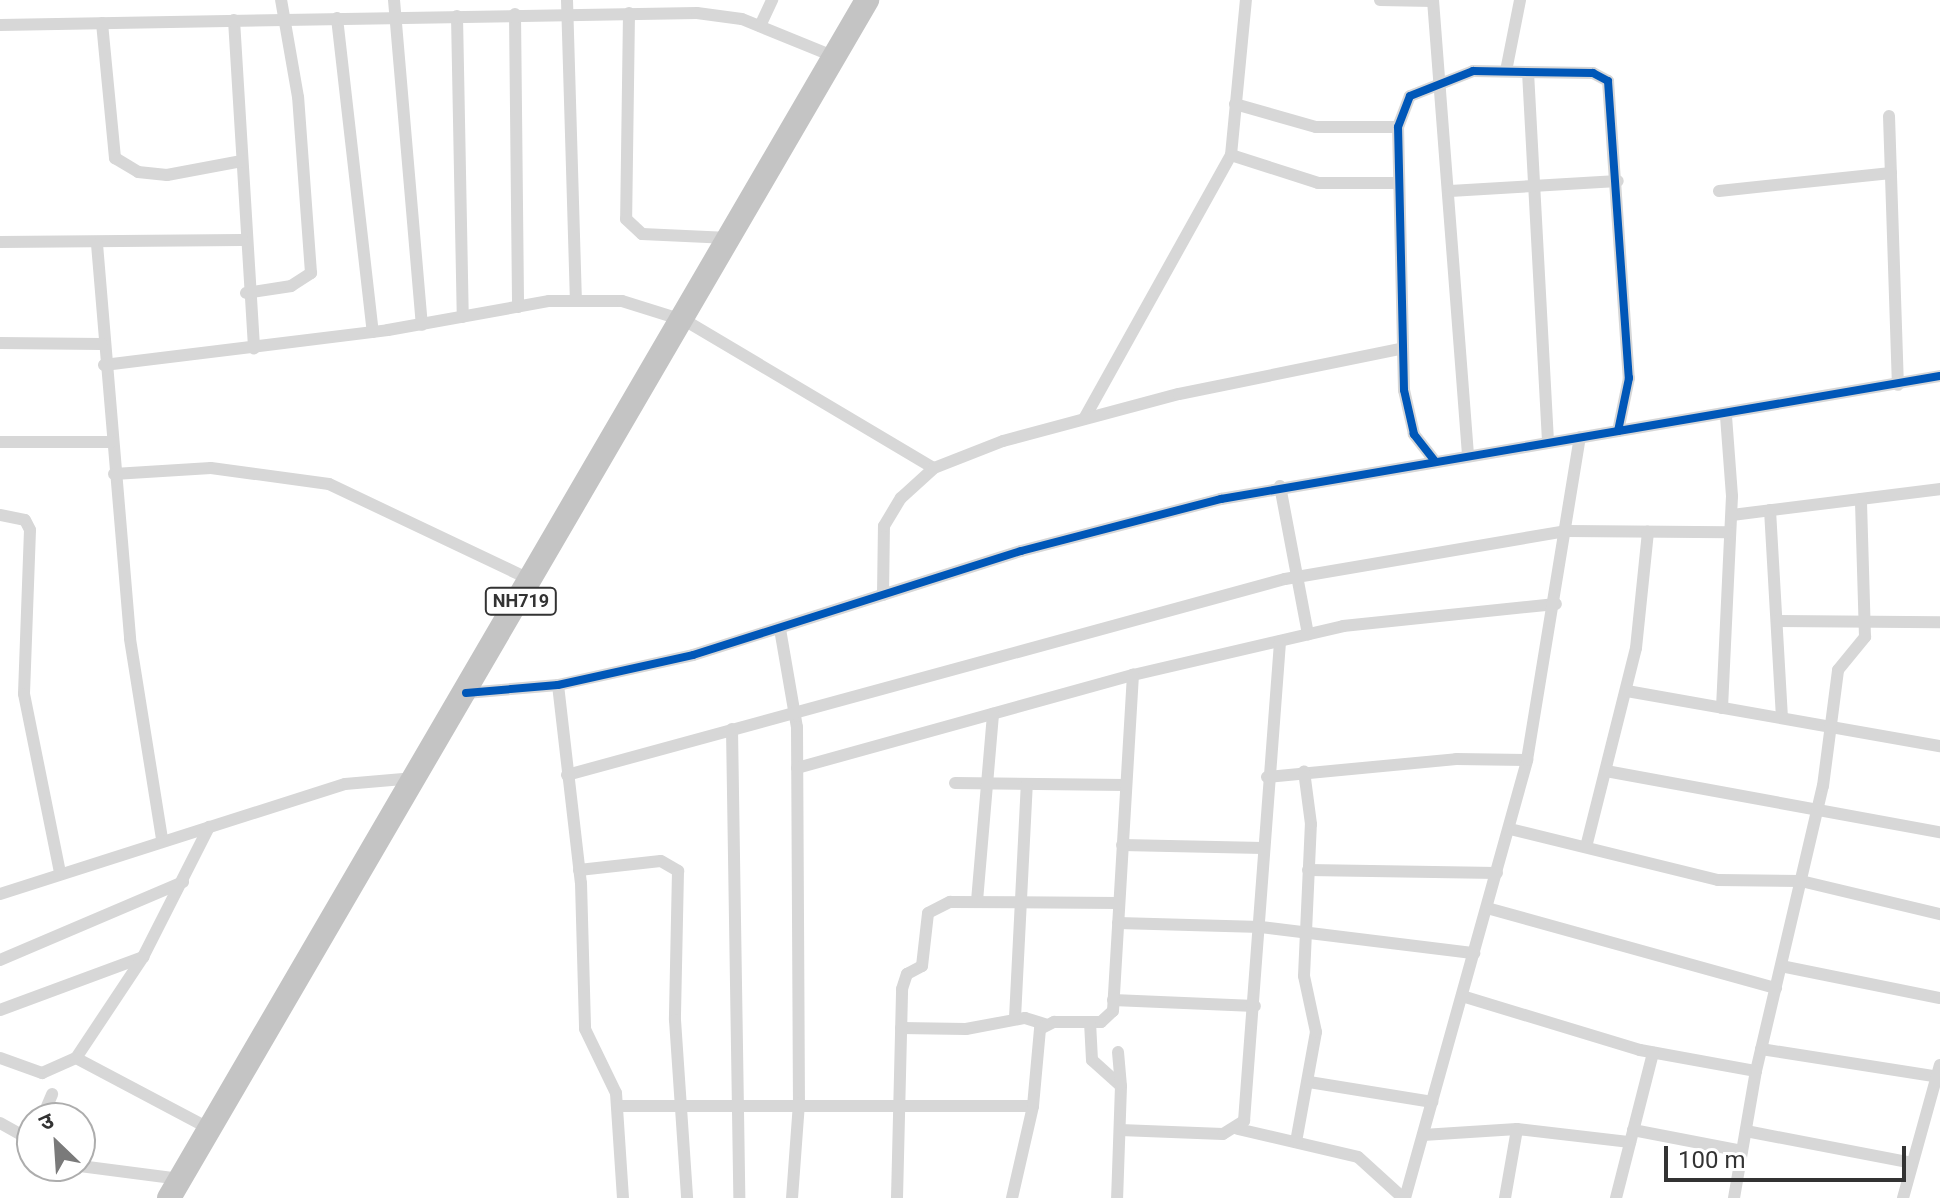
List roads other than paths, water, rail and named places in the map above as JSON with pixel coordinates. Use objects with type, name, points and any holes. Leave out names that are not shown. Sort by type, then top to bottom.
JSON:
[{"type":"highway","name":"NH719","points":[[175,1188],[686,321],[867,0]]},
{"type":"street","points":[[246,293],[291,286],[311,273],[298,97],[281,0]]},
{"type":"street","points":[[394,0],[422,325]]},
{"type":"street","points":[[760,26],[772,0]]},
{"type":"street","points":[[1084,419],[1231,155],[1246,0]]},
{"type":"street","points":[[1380,0],[1433,1],[1442,81],[1468,454]]},
{"type":"street","points":[[1506,71],[1520,0]]},
{"type":"street","points":[[0,25],[457,16],[515,14],[567,6],[629,13],[724,16],[760,26],[835,57]]},
{"type":"street","points":[[567,6],[576,299]]},
{"type":"street","points":[[629,13],[629,226],[642,234],[732,238]]},
{"type":"street","points":[[515,14],[518,307]]},
{"type":"street","points":[[457,16],[463,317]]},
{"type":"street","points":[[337,18],[373,332]]},
{"type":"street","points":[[234,20],[242,161],[242,240],[254,348]]},
{"type":"street","points":[[102,23],[115,158],[138,172],[167,175],[242,161]]},
{"type":"street","points":[[1434,460],[1414,434],[1401,349],[1398,127],[1410,96],[1442,81],[1506,71],[1608,81],[1618,181],[1629,389],[1618,431]]},
{"type":"street","points":[[1528,72],[1548,441]]},
{"type":"street","points":[[1235,104],[1316,127],[1398,127]]},
{"type":"street","points":[[1889,116],[1898,385]]},
{"type":"street","points":[[1231,155],[1318,183],[1399,183]]},
{"type":"street","points":[[1719,191],[1891,173]]},
{"type":"street","points":[[1450,191],[1618,181]]},
{"type":"street","points":[[0,242],[97,244],[242,240]]},
{"type":"street","points":[[97,244],[102,344],[141,739],[162,838]]},
{"type":"street","points":[[104,365],[373,332],[576,299],[622,301],[686,321],[934,468]]},
{"type":"street","points":[[0,343],[102,344]]},
{"type":"street","points":[[883,595],[884,526],[901,498],[934,468],[1084,419],[1401,349]]},
{"type":"street","points":[[466,693],[558,685],[780,629],[1073,537],[1280,486],[1548,441],[1726,417],[1940,376]]},
{"type":"street","points":[[1722,708],[1732,515],[1726,417]]},
{"type":"street","points":[[1120,1130],[1238,1129],[1296,1142],[1358,1157],[1404,1198],[1527,760],[1556,604],[1580,437]]},
{"type":"street","points":[[0,442],[111,442]]},
{"type":"street","points":[[114,474],[211,468],[329,484],[533,581]]},
{"type":"street","points":[[1280,486],[1308,634]]},
{"type":"street","points":[[1732,515],[1940,489]]},
{"type":"street","points":[[1734,1198],[1756,1071],[1818,807],[1841,661],[1861,646],[1866,622],[1861,499]]},
{"type":"street","points":[[1770,510],[1782,718]]},
{"type":"street","points":[[0,515],[25,520],[30,530],[24,694],[60,872]]},
{"type":"street","points":[[567,775],[795,708],[1299,576],[1567,531],[1729,532]]},
{"type":"street","points":[[1586,847],[1627,691],[1648,532]]},
{"type":"street","points":[[797,768],[1133,675],[1308,634],[1438,612],[1556,604]]},
{"type":"street","points":[[1778,621],[1940,622]]},
{"type":"street","points":[[780,629],[795,708],[797,768],[799,1103],[792,1198]]},
{"type":"street","points":[[1238,1129],[1246,1111],[1261,927],[1267,777],[1280,641]]},
{"type":"street","points":[[901,1028],[966,1029],[1015,1018],[1045,1024],[1110,1020],[1133,675]]},
{"type":"street","points":[[558,685],[579,870],[585,1029],[618,1106],[623,1198]]},
{"type":"street","points":[[1627,691],[1940,746]]},
{"type":"street","points":[[977,901],[982,783],[993,714]]},
{"type":"street","points":[[732,729],[739,1198]]},
{"type":"street","points":[[1267,777],[1304,771],[1527,760]]},
{"type":"street","points":[[1296,1142],[1316,1032],[1304,986],[1308,870],[1304,771]]},
{"type":"street","points":[[1606,771],[1818,807],[1940,832]]},
{"type":"street","points":[[0,894],[162,838],[209,827],[364,779],[415,778]]},
{"type":"street","points":[[955,783],[1126,785]]},
{"type":"street","points":[[1015,1018],[1017,901],[1027,784]]},
{"type":"street","points":[[0,1058],[42,1073],[76,1058],[143,957],[209,827]]},
{"type":"street","points":[[1510,829],[1718,880],[1801,881],[1940,914]]},
{"type":"street","points":[[1122,845],[1263,848]]},
{"type":"street","points":[[579,870],[661,861],[678,871],[675,1020],[687,1198]]},
{"type":"street","points":[[1308,870],[1497,873]]},
{"type":"street","points":[[0,960],[183,882]]},
{"type":"street","points":[[897,1198],[903,980],[922,966],[928,913],[977,901],[1119,903]]},
{"type":"street","points":[[1487,908],[1776,988]]},
{"type":"street","points":[[1118,923],[1261,927],[1474,953]]},
{"type":"street","points":[[0,1010],[143,957]]},
{"type":"street","points":[[1781,966],[1940,998]]},
{"type":"street","points":[[1462,996],[1653,1053],[1756,1071]]},
{"type":"street","points":[[1113,1000],[1255,1006]]},
{"type":"street","points":[[1090,1022],[1092,1060],[1121,1086]]},
{"type":"street","points":[[1012,1198],[1033,1106],[1036,1038],[1045,1024]]},
{"type":"street","points":[[1761,1049],[1939,1073],[1903,1198]]},
{"type":"street","points":[[1117,1198],[1121,1086],[1118,1052]]},
{"type":"street","points":[[1616,1198],[1653,1053]]},
{"type":"street","points":[[76,1058],[210,1129]]},
{"type":"street","points":[[1309,1082],[1432,1102]]},
{"type":"street","points":[[49,1102],[52,1094]]},
{"type":"street","points":[[618,1106],[900,1101],[1033,1106]]},
{"type":"street","points":[[1423,1135],[1517,1129],[1632,1136],[1742,1151]]},
{"type":"street","points":[[1505,1198],[1517,1129]]},
{"type":"street","points":[[1746,1131],[1912,1163]]},
{"type":"street","points":[[96,1170],[175,1188]]}]
